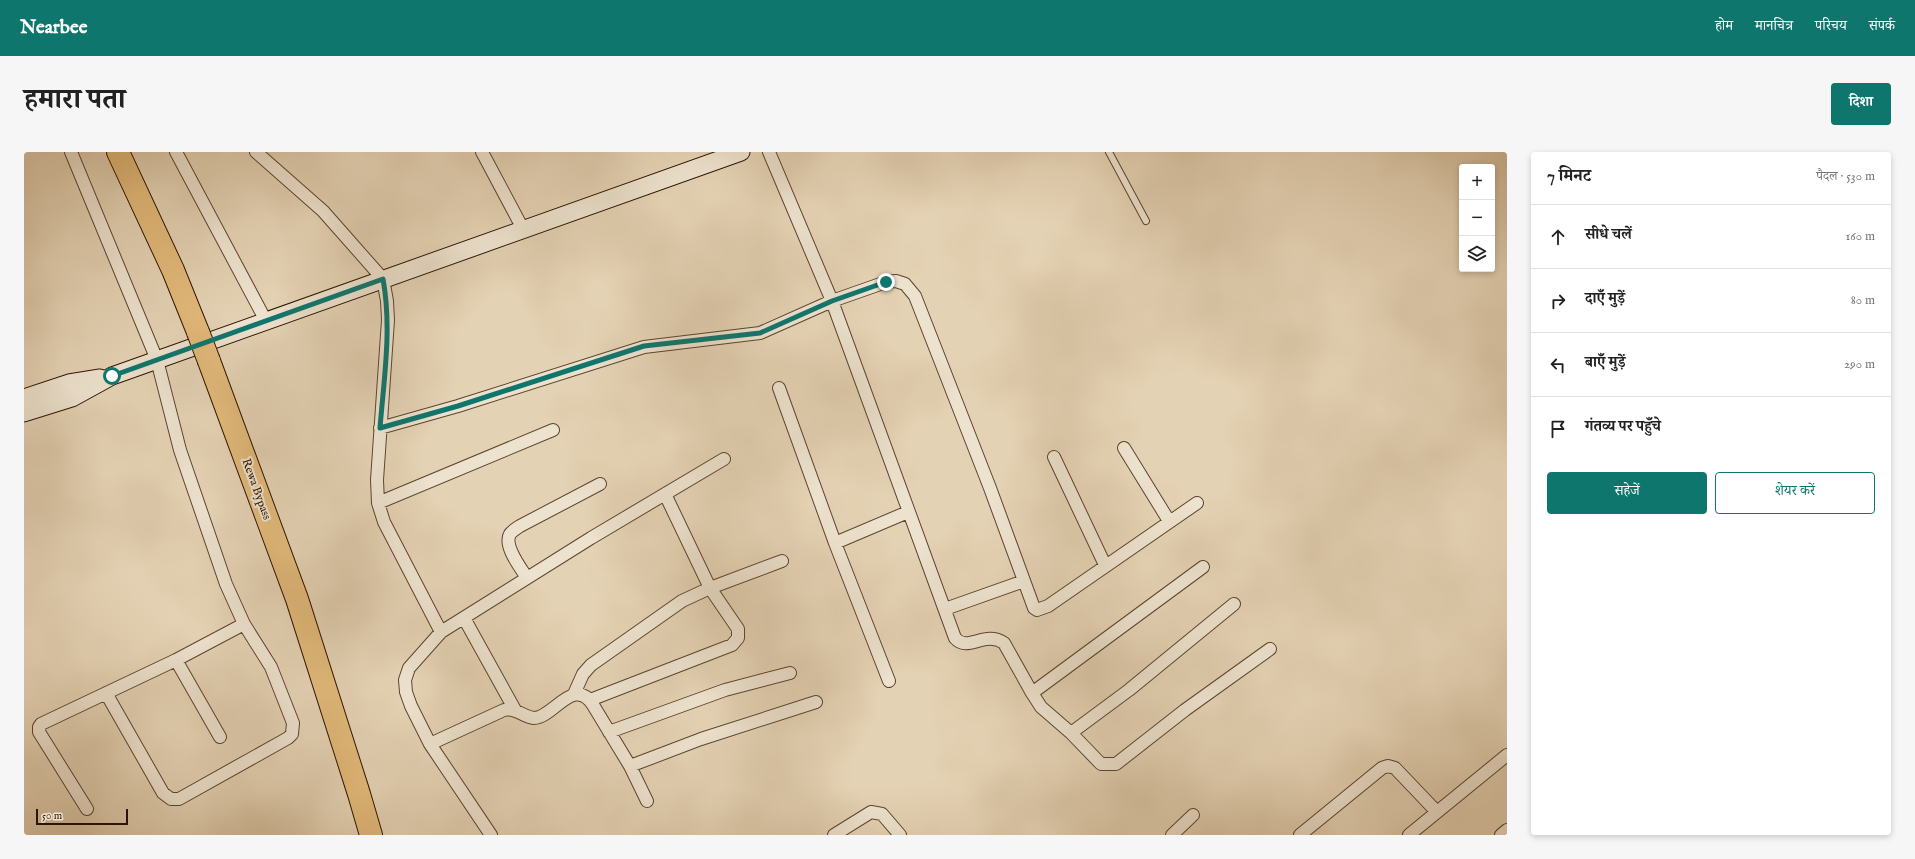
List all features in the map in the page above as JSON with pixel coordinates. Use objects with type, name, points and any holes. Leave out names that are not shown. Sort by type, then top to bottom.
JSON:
[{"type":"highway","name":"Rewa Bypass","points":[[118,152],[173,270],[209,361],[297,599],[371,835]]},
{"type":"street","points":[[71,152],[156,360],[180,450],[226,584],[244,624],[271,667],[279,685],[293,723],[292,734],[288,738],[179,799],[171,799],[163,793],[106,693]]},
{"type":"street","points":[[176,152],[266,321]]},
{"type":"street","points":[[256,152],[323,211],[383,279],[387,301],[388,320],[377,480],[378,503],[384,522],[441,632]]},
{"type":"street","points":[[482,152],[523,228]]},
{"type":"street","points":[[24,413],[72,398],[112,376],[523,228],[740,152]]},
{"type":"street","points":[[769,152],[832,301],[955,638],[961,643],[965,644],[989,638],[999,639],[1004,643],[1032,694],[1041,707],[1071,733],[1101,764],[1116,764],[1185,710],[1270,649]]},
{"type":"street","points":[[380,428],[458,406],[644,346],[760,333],[832,301],[886,282],[896,281],[905,284],[911,289],[926,322],[956,404],[990,488],[1034,608],[1040,610],[1197,503]]},
{"type":"street","points":[[24,398],[69,382],[112,376]]},
{"type":"street","points":[[779,388],[835,543],[889,681]]},
{"type":"street","points":[[378,503],[553,430]]},
{"type":"street","points":[[1124,448],[1169,521]]},
{"type":"street","points":[[1054,457],[1105,565]]},
{"type":"street","points":[[491,835],[430,744],[411,706],[406,692],[405,680],[408,668],[441,632],[665,494],[724,460]]},
{"type":"street","points":[[527,578],[510,551],[508,540],[510,534],[520,526],[600,484]]},
{"type":"street","points":[[590,700],[732,645],[738,638],[738,629],[710,588],[665,494]]},
{"type":"street","points":[[835,543],[908,512]]},
{"type":"street","points":[[430,744],[510,708],[528,716],[540,717],[574,694],[587,669],[607,652],[682,601],[710,588],[782,561]]},
{"type":"street","points":[[1032,694],[1203,567]]},
{"type":"street","points":[[945,609],[1024,581]]},
{"type":"street","points":[[1071,733],[1129,690],[1234,604]]},
{"type":"street","points":[[464,618],[516,710]]},
{"type":"street","points":[[87,809],[40,732],[39,727],[42,724],[176,660],[244,624]]},
{"type":"street","points":[[176,660],[220,736]]},
{"type":"street","points":[[609,732],[724,690],[790,673]]},
{"type":"street","points":[[574,694],[590,700],[630,766],[647,801]]},
{"type":"street","points":[[630,766],[707,736],[816,702]]},
{"type":"street","points":[[1409,835],[1436,811],[1507,755]]},
{"type":"street","points":[[1300,835],[1382,768],[1388,766],[1394,768],[1436,811]]},
{"type":"street","points":[[834,835],[871,812],[882,814],[900,835]]},
{"type":"street","points":[[1172,835],[1193,815]]},
{"type":"street","points":[[1501,835],[1507,830]]},
{"type":"lane","points":[[1109,152],[1146,221]]},
{"type":"route","points":[[112,376],[383,279],[387,301],[388,320],[380,428],[458,406],[644,346],[760,333],[832,301],[886,282]]}]
